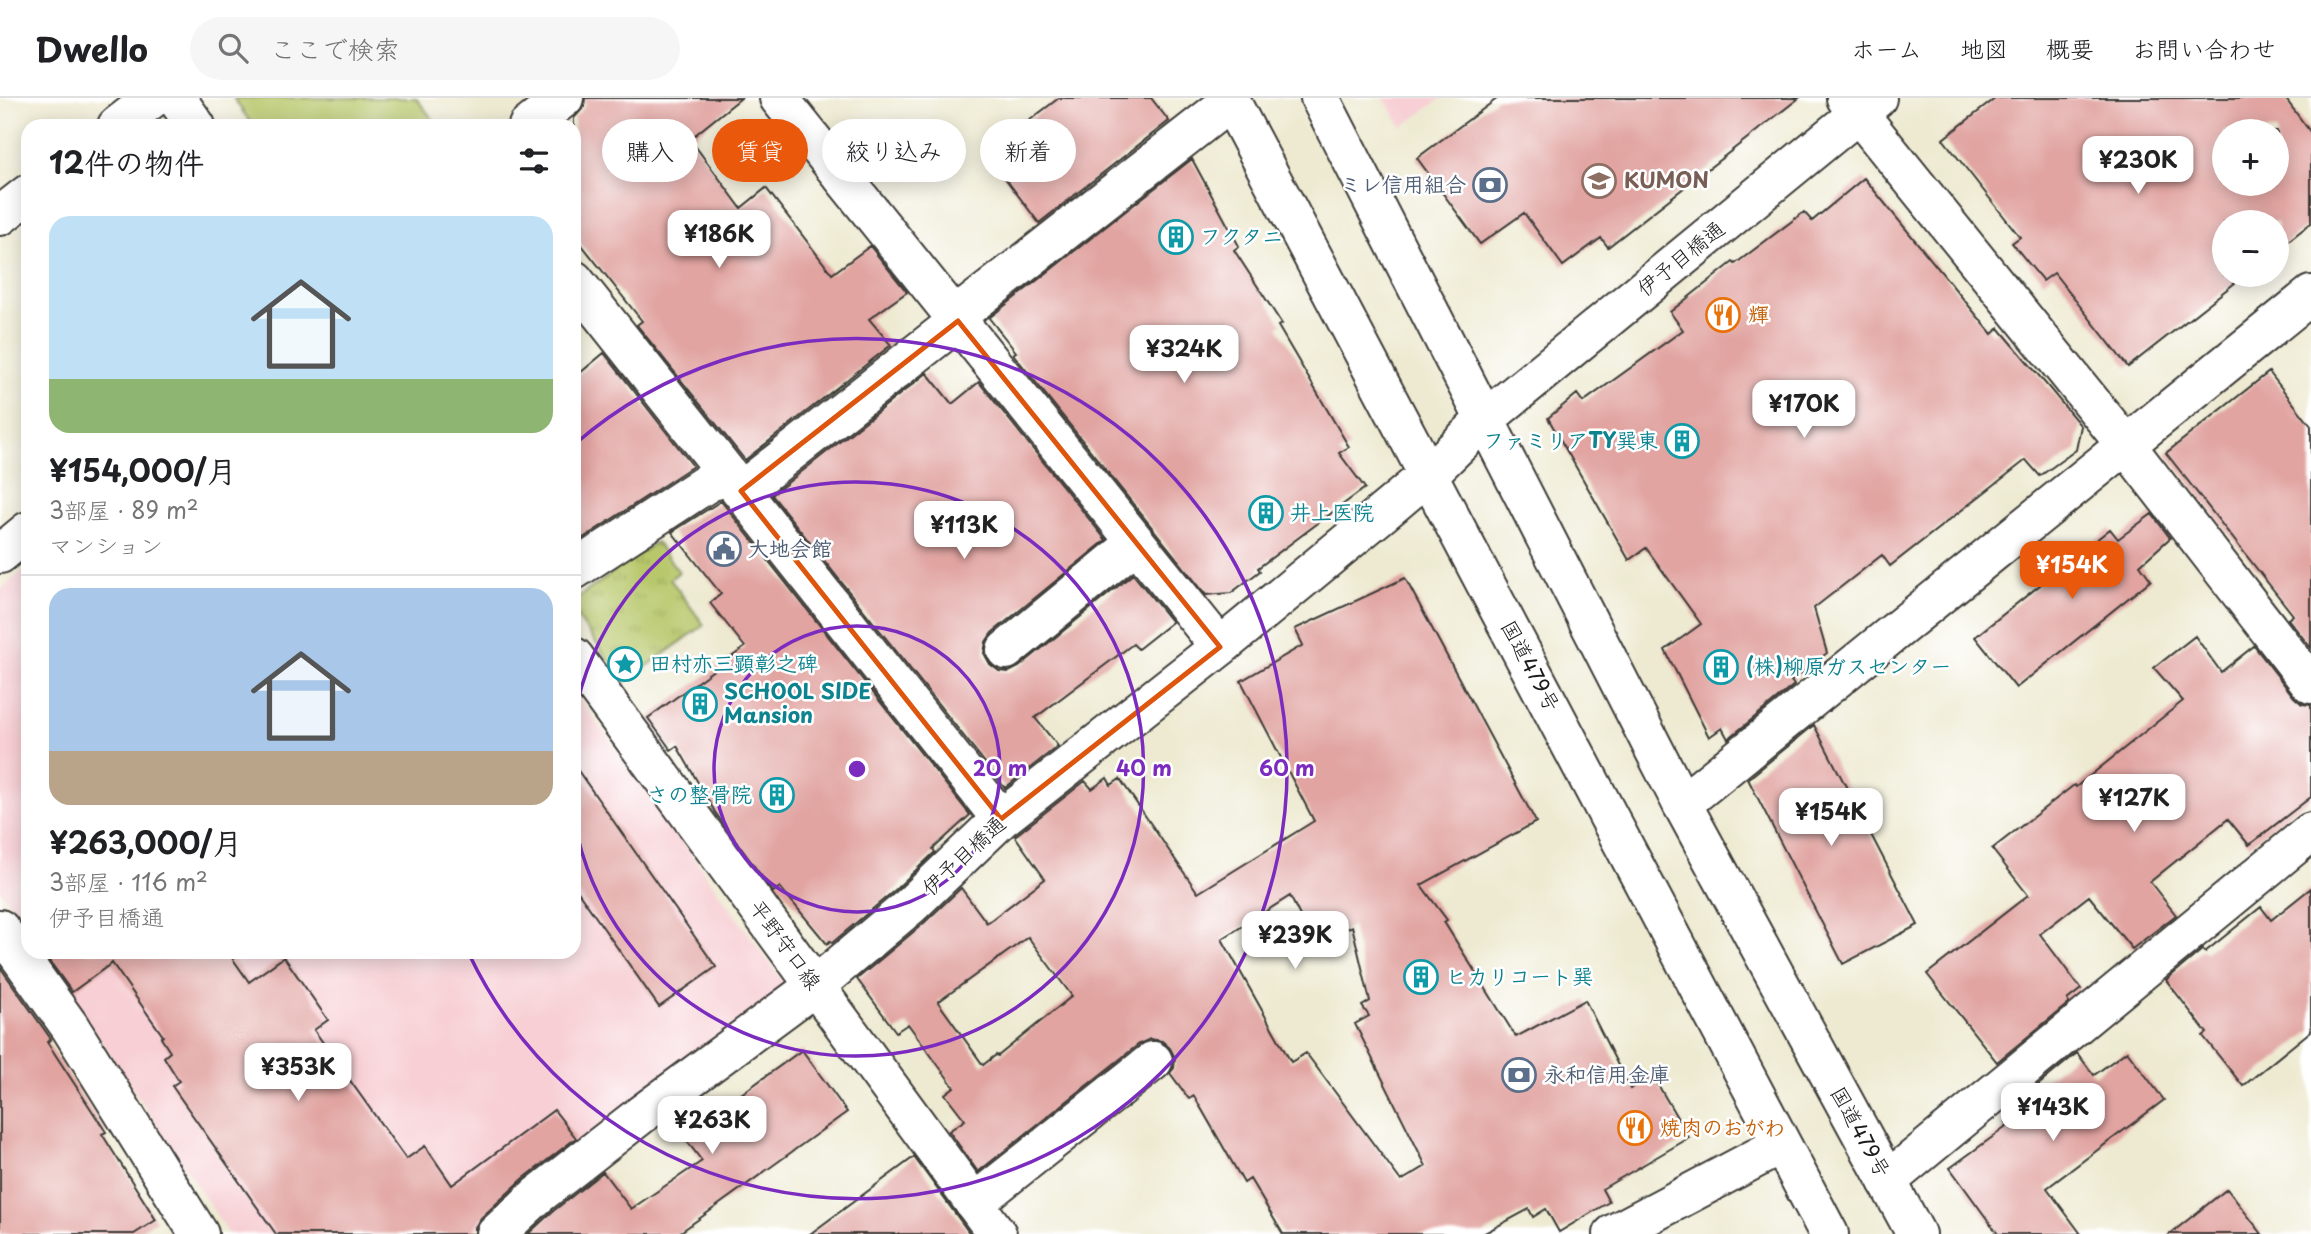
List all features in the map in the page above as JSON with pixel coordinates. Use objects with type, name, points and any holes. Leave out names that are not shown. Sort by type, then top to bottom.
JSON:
[{"type":"main road","points":[[126,119],[153,98]]},
{"type":"main road","points":[[176,98],[190,119]]},
{"type":"main road","points":[[537,119],[564,98]]},
{"type":"main road","points":[[779,98],[1220,647]]},
{"type":"main road","name":"国道479号","points":[[1320,98],[1682,804],[1916,1234]]},
{"type":"main road","points":[[581,565],[709,482],[735,483],[957,319],[1230,99]]},
{"type":"main road","name":"国道479号","points":[[1230,99],[1829,1234]]},
{"type":"main road","points":[[1861,103],[2311,684]]},
{"type":"main road","name":"伊予目橋通","points":[[496,1234],[538,1195],[814,986],[910,906],[1000,819],[1220,647],[1429,474],[1484,420],[1861,103]]},
{"type":"main road","points":[[0,216],[21,200]]},
{"type":"main road","points":[[581,289],[1000,819]]},
{"type":"main road","points":[[1682,804],[2311,295]]},
{"type":"main road","points":[[0,554],[21,537]]},
{"type":"main road","points":[[1006,650],[1136,543]]},
{"type":"main road","name":"平野守口線","points":[[581,666],[997,1234]]},
{"type":"main road","points":[[1887,1181],[2311,832]]},
{"type":"main road","points":[[3,938],[70,1027],[199,1234]]},
{"type":"main road","points":[[974,1203],[1153,1061]]},
{"type":"main road","points":[[1613,1234],[1781,1145]]},
{"type":"highlighted area","points":[[958,321],[1220,647],[1001,819],[741,491]]},
{"type":"shaded area","points":[[1384,98],[1442,98],[1402,127]]},
{"type":"shaded area","points":[[21,573],[21,920],[0,889],[0,590]]},
{"type":"shaded area","points":[[581,701],[786,986],[470,1234],[229,1234],[47,959],[581,959]]},
{"type":"green space","points":[[416,98],[432,119],[248,119],[234,99]]},
{"type":"green space","points":[[656,542],[679,572],[670,579],[704,625],[625,682],[581,622],[581,595]]},
{"type":"building","points":[[585,98],[741,98],[698,133],[698,119],[602,119],[602,182],[698,182],[698,150],[712,169],[712,182],[722,182],[741,208],[766,188],[832,274],[870,246],[907,292],[869,319],[891,345],[745,460],[637,325],[642,321],[581,244],[581,119],[574,118],[584,107]]},
{"type":"building","points":[[1059,98],[1151,98],[1169,121],[1039,223],[1008,182],[1076,182],[1076,119],[1031,119]]},
{"type":"building","points":[[1498,98],[1799,98],[1608,247],[1601,238],[1563,266],[1524,213],[1480,244],[1417,158]]},
{"type":"building","points":[[1996,98],[2285,98],[2311,133],[2311,223],[2289,240],[2289,210],[2212,210],[2212,287],[2230,287],[2128,367],[2054,273],[2043,281],[2012,243],[2020,237],[1943,139]]},
{"type":"building","points":[[1192,159],[1239,246],[1234,250],[1282,324],[1278,326],[1349,447],[1339,453],[1365,488],[1258,568],[1260,571],[1231,593],[1206,595],[1013,354],[1016,352],[989,318]]},
{"type":"building","points":[[1864,178],[1992,334],[1999,328],[2081,426],[2076,450],[2040,476],[2026,460],[1890,566],[1882,555],[1814,608],[1827,653],[1791,681],[1794,685],[1728,739],[1722,728],[1709,737],[1665,650],[1701,624],[1646,548],[1629,560],[1548,418],[1577,394],[1583,402],[1683,330],[1670,312],[1733,262],[1735,264],[1804,212],[1812,221]]},
{"type":"building","points":[[604,353],[693,466],[581,539],[581,372]]},
{"type":"building","points":[[2269,372],[2311,426],[2311,648],[2288,619],[2293,615],[2166,453]]},
{"type":"building","points":[[927,373],[952,404],[979,382],[1106,540],[992,633],[986,642],[984,653],[990,664],[999,671],[1009,672],[1019,667],[1133,574],[1172,622],[1138,649],[1133,644],[1035,718],[1058,746],[1005,788],[772,495]]},
{"type":"building","points":[[721,501],[970,815],[933,849],[935,852],[895,890],[832,943],[830,941],[827,944],[780,887],[773,892],[715,812],[677,746],[671,750],[648,718],[745,647],[710,603],[721,594],[672,532]]},
{"type":"building","points":[[2152,514],[2170,538],[2140,565],[2151,580],[2016,688],[1975,637],[2110,529],[2118,539]]},
{"type":"building","points":[[1405,578],[1536,822],[1421,885],[1447,920],[1444,922],[1516,1037],[1585,1000],[1630,1089],[1653,1076],[1689,1138],[1602,1189],[1609,1202],[1559,1232],[1546,1209],[1533,1217],[1529,1209],[1483,1234],[1283,1234],[1250,1179],[1244,1183],[1194,1096],[1189,1099],[1170,1073],[1174,1068],[1175,1058],[1170,1048],[1162,1041],[1150,1039],[1139,1044],[978,1172],[949,1131],[965,1120],[945,1094],[954,1087],[908,1024],[896,1032],[857,979],[961,888],[987,923],[1045,879],[1015,836],[1085,781],[1092,789],[1107,778],[1111,785],[1120,779],[1198,893],[1314,821],[1241,681],[1303,645],[1295,629]],"holes":[[[1290,896],[1306,928],[1311,926],[1318,943],[1352,926],[1370,1001],[1362,1006],[1369,1016],[1355,1024],[1426,1166],[1401,1181],[1306,1053],[1291,1062],[1222,939]],[[1028,937],[1072,996],[983,1065],[938,1002]]]},
{"type":"building","points":[[2195,636],[2221,672],[2254,646],[2294,697],[2302,704],[2311,705],[2311,797],[2249,845],[2228,819],[2150,882],[2176,915],[2132,949],[2089,896],[2040,934],[2081,989],[2067,1000],[2069,1003],[1997,1062],[1927,974],[2028,895],[1992,849],[2074,785],[2076,787],[2183,701],[2154,668]]},
{"type":"building","points":[[1814,725],[1918,925],[1843,964],[1748,779]]},
{"type":"building","points":[[581,775],[716,967],[659,1007],[581,896]]},
{"type":"building","points":[[2311,888],[2311,1031],[2243,1086],[2203,1036],[2207,1033],[2166,980],[2261,907],[2271,920]]},
{"type":"building","points":[[48,959],[233,959],[249,982],[281,959],[285,959],[328,1020],[314,1030],[406,1159],[425,1146],[452,1185],[554,1110],[576,1138],[523,1179],[481,1218],[475,1227],[475,1234],[276,1234],[172,1086],[179,1081],[164,1057],[170,1052],[161,1038],[163,1036],[112,963],[72,992]]},
{"type":"building","points":[[0,967],[51,1039],[47,1042],[106,1132],[102,1134],[156,1220],[134,1234],[0,1234]]},
{"type":"building","points":[[802,1050],[847,1112],[678,1234],[528,1234],[603,1172],[631,1209],[702,1161],[671,1120],[704,1097],[715,1113]]},
{"type":"building","points":[[2127,1051],[2164,1100],[2047,1188],[2081,1234],[1998,1234],[1950,1168],[2009,1125],[2006,1122],[2030,1103],[2025,1096],[2077,1053],[2094,1075]]},
{"type":"building","points":[[914,1157],[970,1234],[810,1234]]},
{"type":"building","points":[[2227,1189],[2262,1234],[2170,1234]]},
{"type":"place","name":"KUMON","points":[[1599,181]]},
{"type":"place","name":"ミレ信用組合","points":[[1490,185]]},
{"type":"place","name":"フクタニ","points":[[1176,237]]},
{"type":"place","name":"輝","points":[[1723,315]]},
{"type":"place","name":"ファミリアTY巽東","points":[[1682,441]]},
{"type":"place","name":"井上医院","points":[[1266,513]]},
{"type":"place","name":"大地会館","points":[[724,549]]},
{"type":"place","name":"田村亦三顕彰之碑","points":[[625,664]]},
{"type":"place","name":"(株)柳原ガスセンター","points":[[1721,667]]},
{"type":"place","name":"SCHOOL SIDE Mansion","points":[[700,704]]},
{"type":"place","name":"さの整骨院","points":[[777,795]]},
{"type":"place","name":"ヒカリコート巽","points":[[1421,977]]},
{"type":"place","name":"永和信用金庫","points":[[1519,1075]]},
{"type":"place","name":"焼肉のおがわ","points":[[1635,1128]]}]
